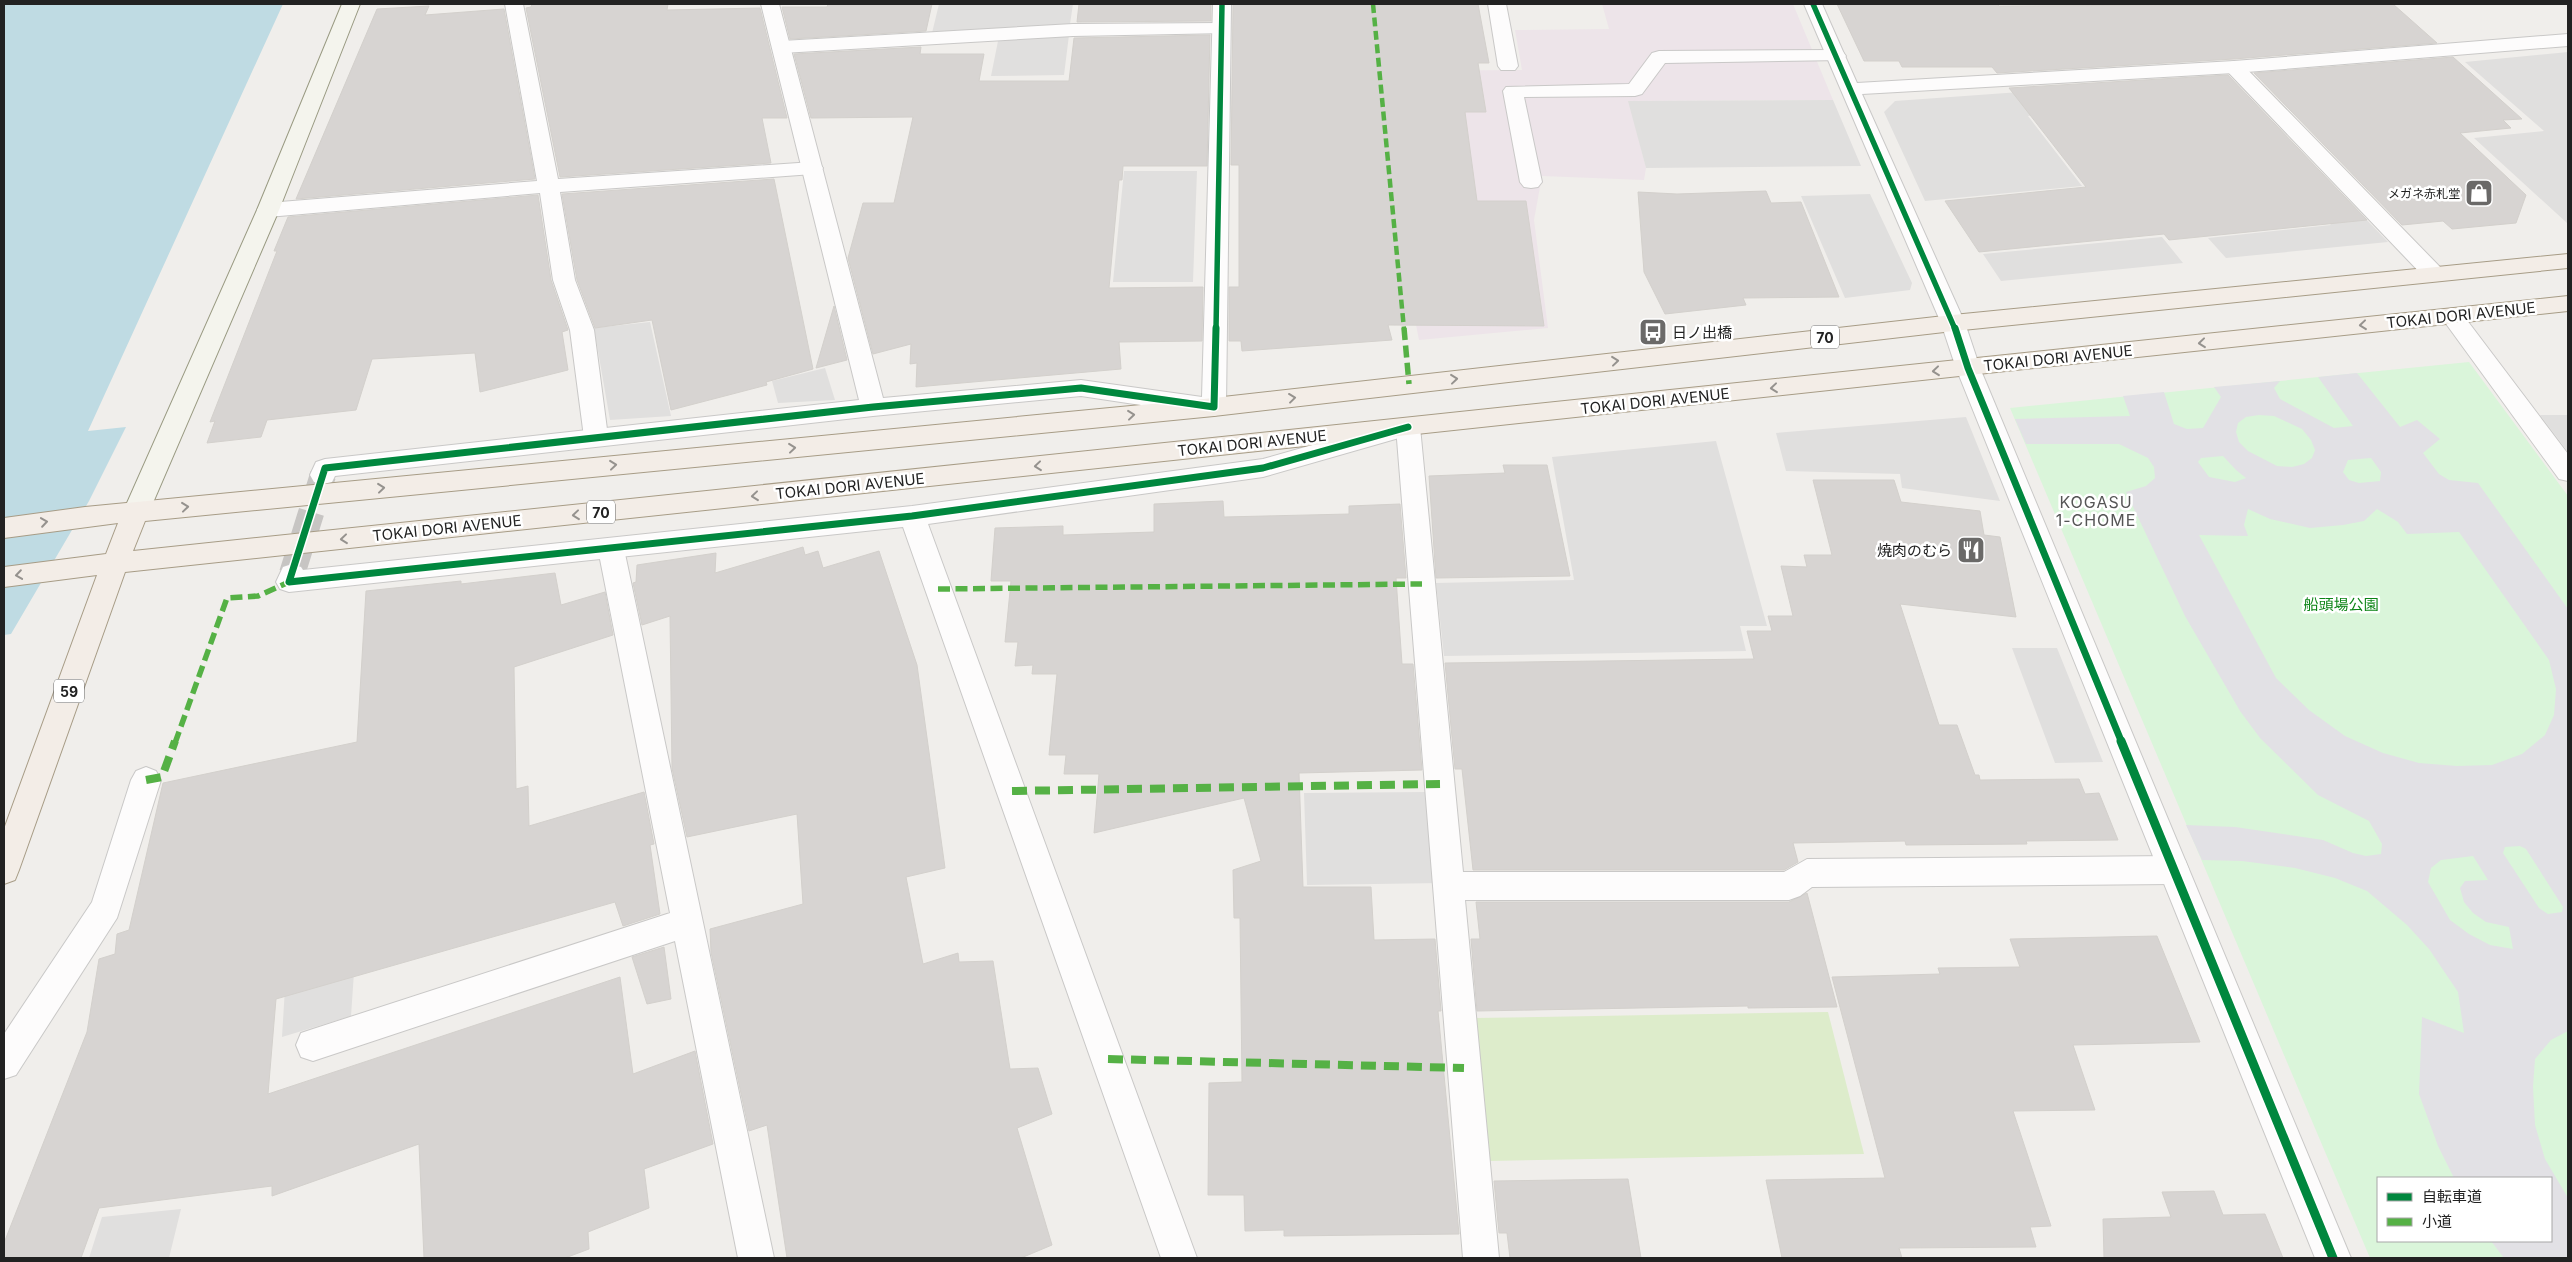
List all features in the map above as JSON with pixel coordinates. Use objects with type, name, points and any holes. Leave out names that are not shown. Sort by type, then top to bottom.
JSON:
[{"type":"main road","name":"70","points":[[136,512],[1214,407],[1953,323],[2568,261]]},
{"type":"main road","name":"TOKAI DORI AVENUE","points":[[4,577],[115,563],[2568,303]]},
{"type":"main road","points":[[4,528],[136,512]]},
{"type":"main road","name":"59","points":[[4,870],[115,563],[136,512]]},
{"type":"street","points":[[136,512],[268,210],[351,4]]},
{"type":"street","points":[[514,4],[549,186],[564,280],[582,330],[596,438]]},
{"type":"street","points":[[770,4],[873,407]]},
{"type":"street","points":[[323,475],[325,468],[873,407],[1081,388],[1214,407],[1222,4]]},
{"type":"street","points":[[1497,4],[1508,66]]},
{"type":"street","points":[[1813,4],[1953,323],[1968,368],[2333,1258]]},
{"type":"street","points":[[782,47],[1057,31],[1221,29]]},
{"type":"street","points":[[1851,89],[2234,67],[2568,40]]},
{"type":"street","points":[[1531,182],[1514,91],[1635,90],[1659,57],[1836,56]]},
{"type":"street","points":[[2234,67],[2434,274]]},
{"type":"street","points":[[268,210],[549,186],[813,168]]},
{"type":"street","points":[[2452,316],[2568,472]]},
{"type":"street","points":[[292,574],[289,582],[912,516],[1263,468],[1408,427],[1480,1258]]},
{"type":"street","points":[[912,516],[1179,1258]]},
{"type":"street","points":[[611,549],[756,1258]]},
{"type":"street","points":[[4,1062],[106,908],[146,780]]},
{"type":"street","points":[[1448,886],[1789,886],[1808,873],[2174,870]]},
{"type":"street","points":[[313,1045],[688,922]]},
{"type":"shaded area","points":[[939,4],[1073,4],[1070,24],[932,33]]},
{"type":"shaded area","points":[[1602,4],[1793,4],[1833,100],[1629,101],[1646,168],[1644,180],[1542,176],[1534,220],[1548,328],[1419,340],[1409,289],[1388,71],[1522,70],[1515,30],[1609,29]]},
{"type":"shaded area","points":[[1069,35],[1064,75],[991,76],[998,41]]},
{"type":"shaded area","points":[[2568,52],[2567,223],[2474,138],[2544,131],[2465,62]]},
{"type":"shaded area","points":[[2217,78],[2235,83],[2388,242],[2226,258],[2208,238],[2331,225],[2270,160],[2177,103],[2028,116],[2082,186],[1925,201],[1884,112],[1895,101]]},
{"type":"shaded area","points":[[1833,100],[1861,166],[1646,168],[1628,101]]},
{"type":"shaded area","points":[[1124,171],[1197,171],[1193,282],[1113,282]]},
{"type":"shaded area","points":[[1870,194],[1912,283],[1910,290],[1845,298],[1801,196]]},
{"type":"shaded area","points":[[2162,237],[2183,263],[2001,281],[1983,254]]},
{"type":"shaded area","points":[[650,322],[671,416],[610,420],[594,328]]},
{"type":"shaded area","points":[[825,368],[835,400],[778,403],[772,381]]},
{"type":"shaded area","points":[[2357,373],[2400,427],[2417,420],[2440,439],[2423,453],[2439,474],[2449,480],[2478,483],[2568,609],[2568,1031],[2551,1040],[2535,1059],[2533,1087],[2535,1125],[2545,1159],[2568,1198],[2568,1258],[2504,1258],[2492,1242],[2552,1242],[2552,1177],[2454,1177],[2438,1146],[2419,1094],[2422,1017],[2464,1033],[2458,992],[2429,949],[2407,925],[2367,891],[2335,878],[2295,868],[2242,861],[2202,860],[2186,825],[2235,827],[2323,840],[2353,853],[2366,856],[2381,854],[2382,844],[2369,821],[2318,795],[2260,738],[2240,711],[2185,616],[2126,492],[2146,486],[2155,478],[2154,467],[2148,458],[2119,444],[2026,444],[2015,419],[2130,416],[2123,396],[2164,392],[2174,424],[2187,429],[2203,428],[2221,397],[2214,387],[2280,381],[2274,388],[2280,399],[2334,428],[2353,426],[2318,377]],"holes":[[[2259,415],[2274,416],[2302,429],[2311,440],[2315,450],[2312,458],[2304,464],[2292,467],[2277,466],[2248,451],[2239,442],[2236,432],[2238,423],[2246,417]],[[2223,456],[2246,478],[2235,482],[2209,477],[2198,462],[2201,458]],[[2371,458],[2381,472],[2380,481],[2359,483],[2349,480],[2343,472],[2348,460]],[[2248,509],[2270,519],[2310,528],[2364,521],[2377,509],[2398,522],[2407,534],[2459,532],[2549,660],[2556,689],[2554,715],[2545,735],[2522,754],[2492,765],[2457,766],[2419,763],[2383,753],[2345,736],[2309,710],[2276,678],[2199,535],[2248,536],[2244,525]],[[2520,846],[2526,849],[2563,907],[2562,912],[2548,914],[2539,908],[2503,853],[2505,847]],[[2473,856],[2488,880],[2465,881],[2460,888],[2464,902],[2473,913],[2486,922],[2509,927],[2513,949],[2490,945],[2469,934],[2450,920],[2428,882],[2431,868],[2441,860]]]},
{"type":"shaded area","points":[[2540,415],[2568,415],[2568,452]]},
{"type":"shaded area","points":[[1966,417],[2000,501],[1902,488],[1900,474],[1786,471],[1776,433]]},
{"type":"shaded area","points":[[1716,441],[1767,626],[1740,626],[1746,651],[1444,656],[1436,583],[1574,580],[1552,457]]},
{"type":"shaded area","points":[[2012,648],[2057,648],[2103,762],[2055,763]]},
{"type":"shaded area","points":[[1427,792],[1442,883],[1307,885],[1304,793]]},
{"type":"shaded area","points":[[355,958],[351,1016],[282,1037],[285,988]]},
{"type":"shaded area","points":[[181,1209],[169,1258],[89,1258],[102,1217]]},
{"type":"green space","name":"船頭場公園","points":[[2469,362],[2568,496],[2568,1258],[2370,1258],[2010,408]]},
{"type":"green space","points":[[1828,1012],[1864,1154],[1490,1161],[1475,1018]]},
{"type":"water","points":[[4,4],[283,4],[88,431],[126,427],[89,501],[11,634],[4,635]]},
{"type":"building","points":[[532,4],[668,4],[667,10],[760,8],[787,118],[762,118],[771,163],[560,177],[526,8],[531,7]]},
{"type":"building","points":[[828,4],[932,4],[926,31],[790,39],[782,7],[827,7]]},
{"type":"building","points":[[1079,4],[1211,4],[1211,21],[1077,22]]},
{"type":"building","points":[[1233,4],[1478,4],[1489,63],[1478,63],[1486,112],[1465,112],[1477,201],[1526,201],[1544,326],[1388,325],[1392,340],[1242,351],[1241,341],[1229,341],[1229,287],[1239,287],[1239,165],[1231,165]]},
{"type":"building","points":[[1837,4],[1997,4],[1999,6],[2393,4],[2437,43],[2234,59],[1997,73],[1992,67],[1902,67],[1899,61],[1864,61]]},
{"type":"building","points":[[429,6],[425,15],[504,9],[535,179],[296,199],[377,9]]},
{"type":"building","points":[[1210,35],[1207,166],[1123,166],[1122,180],[1119,180],[1109,288],[1203,287],[1202,341],[1119,342],[1121,369],[916,387],[917,363],[910,364],[911,344],[873,354],[848,258],[863,203],[894,203],[913,117],[811,118],[794,54],[921,47],[920,54],[984,54],[979,81],[1069,81],[1074,38]]},
{"type":"building","points":[[2453,57],[2522,119],[2503,120],[2511,128],[2460,133],[2526,195],[2516,223],[2452,229],[2443,221],[2402,225],[2254,73]]},
{"type":"building","points":[[2228,75],[2367,220],[2169,240],[2164,234],[1979,252],[1945,201],[2086,187],[2009,88]]},
{"type":"building","points":[[774,179],[813,369],[766,382],[767,385],[671,410],[652,320],[595,328],[577,280],[562,194]]},
{"type":"building","points":[[1766,191],[1771,203],[1801,202],[1839,297],[1743,298],[1746,305],[1665,314],[1644,272],[1638,192],[1677,194]]},
{"type":"building","points":[[538,195],[551,280],[568,330],[562,332],[568,370],[480,392],[475,353],[372,359],[356,410],[267,420],[261,437],[207,443],[215,421],[210,422],[277,251],[274,251],[288,217]]},
{"type":"building","points":[[834,306],[847,360],[816,368]]},
{"type":"building","points":[[1503,465],[1547,465],[1570,576],[1436,578],[1429,476],[1505,473]]},
{"type":"building","points":[[1813,480],[1894,480],[1901,502],[1980,511],[1984,535],[2000,537],[2016,617],[1900,604],[1939,725],[1957,725],[1975,775],[1979,775],[1980,780],[2079,779],[2085,794],[2099,793],[2118,840],[2026,841],[2027,844],[1906,845],[1905,841],[1793,843],[1798,862],[1784,870],[1473,870],[1462,769],[1455,769],[1445,663],[1754,659],[1747,631],[1772,631],[1768,616],[1793,616],[1781,566],[1807,567],[1804,555],[1832,555]]},
{"type":"building","points":[[1223,501],[1224,517],[1349,514],[1349,506],[1400,504],[1406,578],[1396,578],[1402,664],[1413,664],[1422,770],[1299,773],[1303,887],[1371,887],[1374,940],[1435,939],[1441,1011],[1438,1011],[1459,1234],[1284,1236],[1284,1230],[1245,1231],[1244,1195],[1208,1195],[1209,1083],[1242,1082],[1240,918],[1234,918],[1233,870],[1261,861],[1244,798],[1094,833],[1099,774],[1064,774],[1066,755],[1049,755],[1057,674],[1032,674],[1033,665],[1015,666],[1018,642],[1005,642],[1011,581],[991,581],[995,528],[1063,526],[1063,535],[1154,532],[1154,504]]},
{"type":"building","points":[[803,547],[805,555],[818,551],[823,568],[879,551],[917,665],[945,868],[906,877],[923,964],[958,953],[959,962],[993,961],[1010,1069],[1038,1068],[1052,1114],[1017,1128],[1052,1245],[1021,1258],[787,1258],[767,1125],[749,1131],[711,952],[710,929],[803,904],[797,814],[687,837],[672,768],[670,616],[642,625],[633,583],[636,582],[637,565],[716,553],[715,573]]},
{"type":"building","points":[[555,573],[561,605],[605,592],[613,635],[514,667],[516,789],[528,786],[529,826],[644,792],[654,844],[650,845],[660,914],[623,926],[615,902],[276,999],[268,1094],[620,977],[633,1074],[695,1051],[713,1144],[644,1169],[649,1208],[588,1232],[589,1249],[565,1258],[424,1258],[419,1144],[272,1196],[272,1186],[99,1208],[81,1258],[4,1258],[4,1243],[87,1032],[99,959],[115,954],[117,934],[129,930],[163,783],[357,742],[366,591],[461,581],[461,584]]},
{"type":"building","points":[[1807,893],[1837,1007],[1748,1008],[1748,1006],[1477,1011],[1471,939],[1480,939],[1476,902],[1789,902]]},
{"type":"building","points":[[2157,936],[2200,1042],[2073,1045],[2095,1110],[2013,1111],[2051,1226],[2030,1227],[2036,1247],[1899,1248],[1902,1258],[1782,1258],[1766,1180],[1885,1178],[1832,977],[1940,974],[1938,968],[2020,967],[2010,939]]},
{"type":"building","points":[[664,947],[671,999],[647,1004],[632,957]]},
{"type":"building","points":[[1628,1179],[1641,1258],[1510,1258],[1507,1233],[1499,1233],[1494,1181]]},
{"type":"building","points":[[2214,1191],[2223,1215],[2265,1214],[2283,1258],[2104,1258],[2103,1219],[2171,1217],[2162,1192]]},
{"type":"tunnel","points":[[292,574],[323,475]]},
{"type":"marked path","points":[[1373,4],[1409,384]]},
{"type":"marked path","points":[[146,780],[162,777],[227,598],[258,596],[289,582]]},
{"type":"marked path","points":[[938,589],[1422,584]]},
{"type":"marked path","points":[[1012,791],[1440,784]]},
{"type":"marked path","points":[[1108,1059],[1464,1068]]},
{"type":"cycle path","points":[[1222,4],[1214,407],[1081,388],[873,407],[325,468],[289,582],[912,516],[1263,468],[1408,427]]},
{"type":"cycle path","points":[[1813,4],[1953,323],[1968,368],[2333,1258]]},
{"type":"place","name":"メガネ赤札堂","points":[[2479,193]]},
{"type":"place","name":"日ノ出橋","points":[[1653,332]]},
{"type":"place","name":"焼肉のむら","points":[[1971,550]]},
{"type":"district","name":"KOGASU 1-CHOME","points":[[2096,511]]}]
